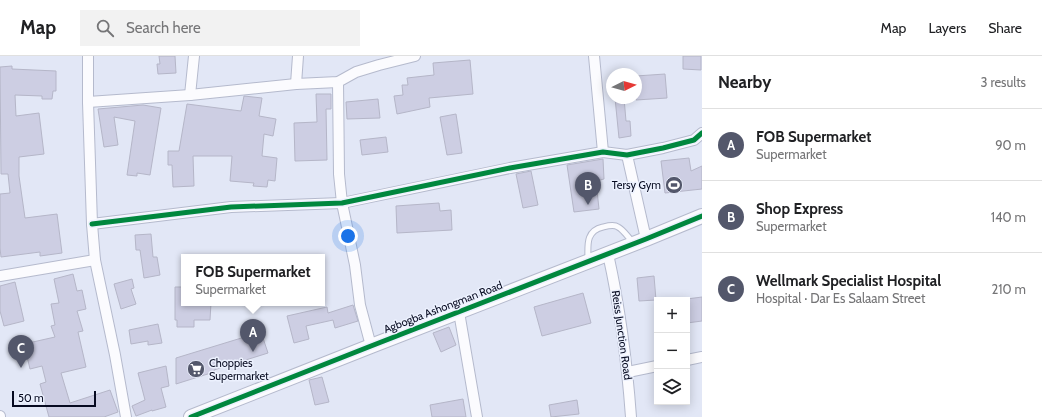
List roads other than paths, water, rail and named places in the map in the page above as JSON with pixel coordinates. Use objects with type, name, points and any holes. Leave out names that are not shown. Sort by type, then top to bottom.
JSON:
[{"type":"street","points":[[88,56],[92,224],[95,260],[115,355],[126,417]]},
{"type":"street","points":[[190,95],[194,56]]},
{"type":"street","points":[[296,84],[298,56]]},
{"type":"street","points":[[88,102],[190,95],[296,84],[338,82],[356,72],[415,56]]},
{"type":"street","points":[[594,56],[603,152]]},
{"type":"street","points":[[338,82],[339,174],[342,203],[355,265],[360,305],[371,346]]},
{"type":"street","points":[[92,224],[231,207],[342,203],[510,168],[603,152],[627,155],[694,140],[702,133]]},
{"type":"street","points":[[627,155],[640,242]]},
{"type":"street","name":"Agbogba Ashongman Road","points":[[194,417],[371,346],[640,242],[702,216]]},
{"type":"street","name":"Reiss Junction Road","points":[[608,254],[616,291],[628,372],[631,417]]},
{"type":"street","points":[[0,276],[95,260]]},
{"type":"street","points":[[459,312],[477,417]]},
{"type":"street","points":[[690,359],[702,357]]},
{"type":"street","points":[[628,372],[654,367]]},
{"type":"lane","points":[[588,262],[588,242],[592,232],[597,228],[610,225],[618,227],[640,242]]},
{"type":"place","name":"Tersy Gym","points":[[674,185]]},
{"type":"place","name":"Shop Express","points":[[588,205]]},
{"type":"place","name":"FOB Supermarket","points":[[253,352]]},
{"type":"place","name":"Wellmark Specialist Hospital","points":[[21,368]]},
{"type":"place","name":"Choppies Supermarket","points":[[196,369]]}]
